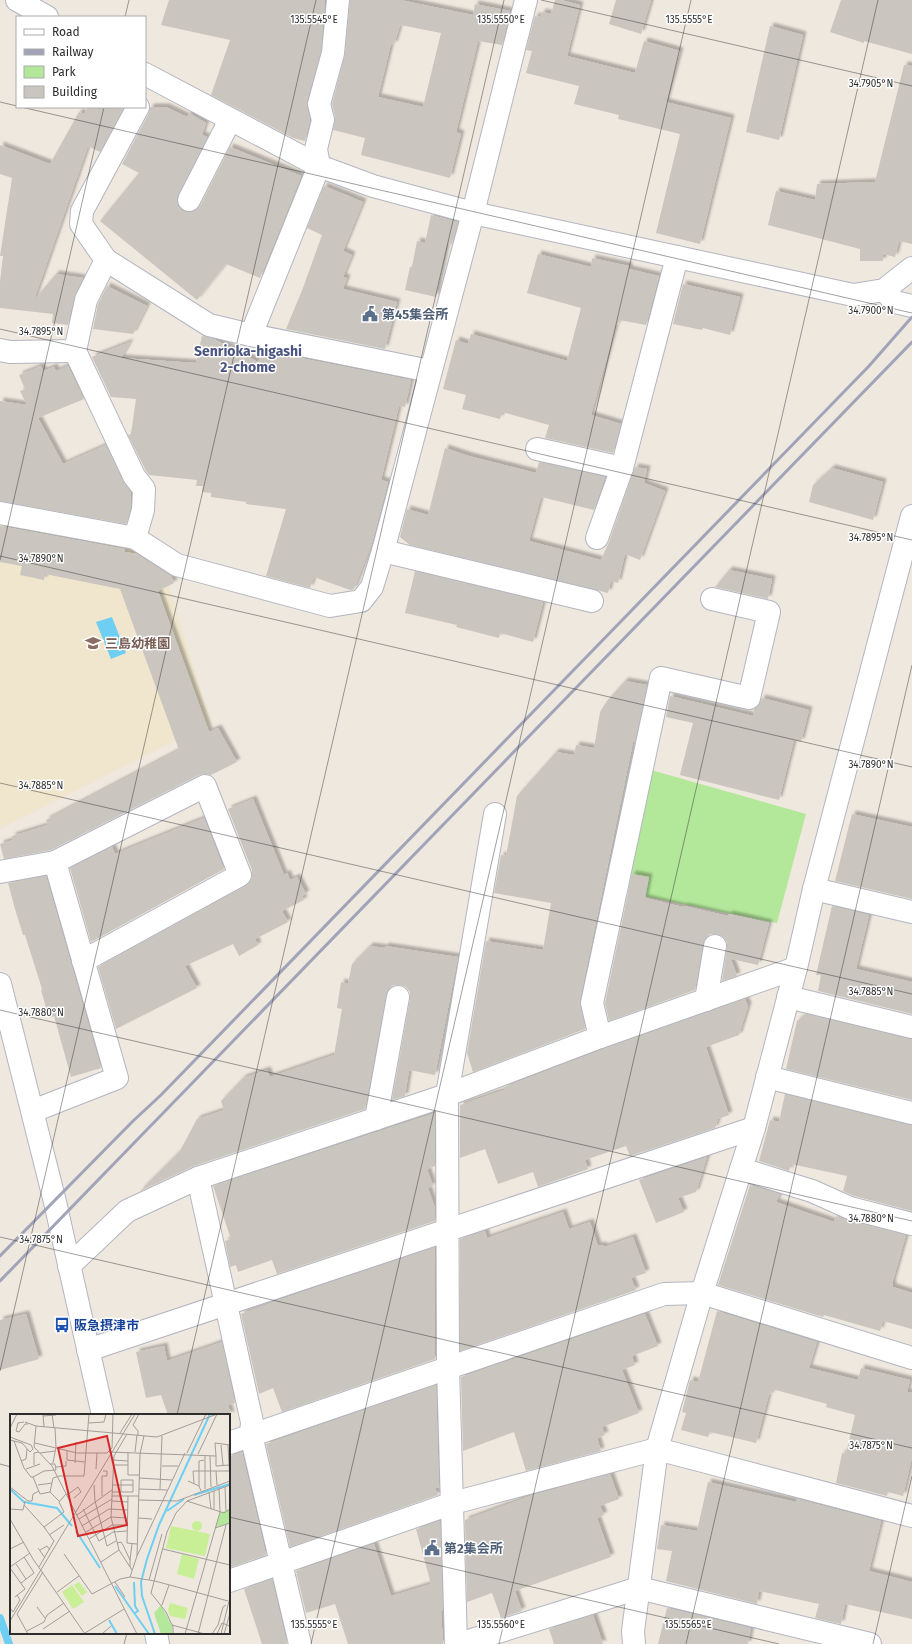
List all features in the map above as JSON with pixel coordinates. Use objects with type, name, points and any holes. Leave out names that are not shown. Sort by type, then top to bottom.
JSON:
[{"type":"street","points":[[17,0],[45,16]]},
{"type":"street","points":[[251,335],[319,166],[316,149],[323,120],[319,104],[333,53],[338,0]]},
{"type":"street","points":[[0,513],[135,538],[177,565],[330,606],[361,601],[372,587],[383,551],[473,213],[526,0]]},
{"type":"street","points":[[148,83],[230,120],[319,166],[373,186],[473,213],[853,295],[884,290],[912,268]]},
{"type":"street","points":[[137,108],[82,211],[81,224],[106,260],[209,325],[251,335],[430,371]]},
{"type":"street","points":[[189,200],[230,120]]},
{"type":"street","points":[[597,538],[622,468],[677,257]]},
{"type":"street","points":[[106,260],[86,300],[75,351],[134,476],[144,489],[143,510],[135,538]]},
{"type":"street","points":[[884,290],[895,302],[912,306]]},
{"type":"street","points":[[0,350],[10,352],[75,351]]},
{"type":"street","points":[[537,449],[622,468]]},
{"type":"street","points":[[634,1644],[633,1631],[657,1449],[702,1293],[754,1128],[796,968],[814,889],[911,522]]},
{"type":"street","points":[[383,551],[592,601]]},
{"type":"street","points":[[600,1037],[592,1002],[661,678],[749,698],[769,612],[712,599]]},
{"type":"street","points":[[0,872],[55,862],[206,786],[240,875],[83,961]]},
{"type":"street","points":[[456,1644],[448,1367],[447,1095],[495,814]]},
{"type":"street","points":[[33,1111],[117,1078],[55,862]]},
{"type":"street","points":[[814,889],[912,912]]},
{"type":"street","points":[[706,1000],[715,946]]},
{"type":"street","points":[[69,1266],[128,1211],[198,1178],[447,1095],[600,1037],[796,968]]},
{"type":"street","points":[[1,991],[33,1111],[103,1414]]},
{"type":"street","points":[[376,1119],[398,997]]},
{"type":"street","points":[[788,997],[912,1027]]},
{"type":"street","points":[[767,1077],[912,1113]]},
{"type":"street","points":[[88,1350],[754,1128]]},
{"type":"street","points":[[741,1169],[812,1191],[850,1208],[912,1224]]},
{"type":"street","points":[[198,1178],[252,1422],[251,1436],[300,1644]]},
{"type":"street","points":[[230,1443],[664,1294],[702,1293],[912,1358]]},
{"type":"street","points":[[230,1581],[453,1503],[657,1449],[912,1516]]},
{"type":"street","points":[[460,1644],[639,1588],[870,1644]]},
{"type":"street","points":[[156,1634],[158,1644]]},
{"type":"shaded area","name":"三島幼稚園","points":[[0,521],[127,544],[162,564],[211,723],[0,829]]},
{"type":"green space","points":[[651,770],[806,814],[777,923],[628,893]]},
{"type":"water","points":[[112,617],[126,653],[111,659],[96,622]]},
{"type":"building","points":[[169,0],[325,0],[321,51],[307,101],[310,120],[305,141],[293,138],[211,95],[230,40],[161,25]]},
{"type":"building","points":[[350,0],[400,0],[473,15],[475,4],[510,11],[502,45],[478,41],[456,132],[461,134],[450,178],[361,155],[365,138],[333,130],[335,117],[332,104],[345,54]],"holes":[[[400,25],[441,33],[423,107],[378,97],[391,44],[394,45]]]},
{"type":"building","points":[[555,0],[580,5],[567,56],[635,73],[644,41],[680,51],[666,102],[731,118],[700,244],[656,233],[680,134],[618,119],[619,115],[574,104],[579,86],[526,73],[532,51],[526,50],[535,16],[540,17],[542,12],[551,14]]},
{"type":"building","points":[[616,0],[651,0],[641,34],[609,24]]},
{"type":"building","points":[[841,0],[912,0],[912,54],[864,41],[864,43],[830,32]]},
{"type":"building","points":[[770,26],[803,35],[779,140],[746,132]]},
{"type":"building","points":[[904,65],[912,66],[912,244],[899,241],[895,257],[883,254],[883,261],[860,261],[860,249],[768,225],[776,191],[815,200],[817,184],[875,182]]},
{"type":"building","points":[[150,107],[166,107],[187,117],[189,113],[206,123],[202,135],[207,137],[178,195],[178,206],[184,211],[195,211],[200,206],[230,147],[301,176],[260,278],[226,264],[197,300],[100,221],[139,173],[122,164],[149,113]]},
{"type":"building","points":[[87,108],[123,108],[100,152],[88,146],[34,300],[56,274],[83,278],[74,297],[68,325],[52,323],[53,314],[0,308],[0,282],[3,256],[0,256],[12,178],[0,174],[0,145],[50,164],[79,112],[84,114]]},
{"type":"building","points":[[324,186],[363,202],[343,251],[352,255],[343,277],[347,278],[343,289],[397,302],[385,349],[286,329],[303,288],[322,235],[307,228]]},
{"type":"building","points":[[431,215],[458,222],[452,244],[447,243],[436,297],[405,290],[410,267],[412,267],[417,241],[425,243]]},
{"type":"building","points":[[538,254],[591,267],[592,258],[629,266],[629,269],[659,276],[646,325],[619,320],[618,325],[616,324],[591,415],[621,424],[613,453],[545,438],[549,425],[502,412],[500,419],[462,409],[466,395],[443,389],[456,340],[468,344],[471,334],[567,361],[581,308],[527,293]]},
{"type":"building","points":[[683,284],[740,297],[730,335],[703,328],[702,330],[673,324]]},
{"type":"building","points":[[107,286],[147,306],[133,334],[93,329],[98,304]]},
{"type":"building","points":[[202,336],[212,338],[258,362],[265,351],[411,380],[405,407],[399,406],[381,480],[388,482],[372,543],[354,589],[350,590],[314,577],[310,588],[266,576],[286,509],[246,504],[246,502],[211,497],[211,493],[202,492],[203,486],[196,486],[197,480],[149,475],[145,469],[128,435],[131,434],[136,399],[111,397],[92,357],[130,342],[121,358],[196,363]]},
{"type":"building","points":[[41,366],[43,371],[54,367],[56,371],[68,366],[84,399],[38,418],[63,464],[106,445],[123,481],[131,493],[131,508],[126,524],[0,501],[0,401],[27,405],[20,391],[25,389],[19,375]]},
{"type":"building","points":[[445,448],[469,456],[536,473],[539,462],[605,477],[594,510],[541,497],[529,541],[601,560],[609,542],[635,467],[647,469],[644,483],[665,491],[640,560],[625,554],[618,583],[611,581],[608,593],[410,545],[400,537],[407,509],[428,515]]},
{"type":"building","points":[[832,468],[883,482],[873,520],[809,502],[813,485]]},
{"type":"building","points":[[0,526],[125,549],[125,552],[137,554],[171,576],[174,583],[158,591],[209,732],[218,728],[237,762],[211,775],[199,775],[51,850],[4,859],[0,844],[13,840],[12,836],[48,825],[46,820],[179,750],[120,589],[45,574],[44,580],[20,575],[22,566],[0,562]]},
{"type":"building","points":[[729,570],[772,579],[768,599],[715,587]]},
{"type":"building","points":[[415,571],[543,602],[533,642],[500,633],[499,638],[456,627],[457,625],[405,613]]},
{"type":"building","points":[[625,681],[647,685],[635,742],[633,742],[580,1000],[585,1029],[473,1072],[467,1053],[486,941],[543,950],[551,903],[494,893],[501,855],[506,856],[517,796],[556,752],[574,755],[576,745],[594,748],[600,712],[607,701]]},
{"type":"building","points":[[670,696],[753,716],[754,709],[758,706],[762,698],[809,710],[801,742],[794,740],[779,800],[680,775],[693,723],[666,717]]},
{"type":"building","points":[[253,799],[284,875],[287,873],[290,880],[297,877],[306,894],[302,896],[304,900],[282,911],[288,922],[255,939],[258,945],[239,956],[233,944],[185,966],[197,988],[116,1029],[98,967],[246,886],[250,882],[252,870],[228,809]]},
{"type":"building","points":[[852,814],[912,827],[912,899],[835,881]]},
{"type":"building","points":[[204,818],[224,869],[91,942],[70,868],[112,847],[115,854]]},
{"type":"building","points":[[632,874],[649,877],[645,898],[683,907],[728,916],[729,914],[769,923],[758,965],[731,959],[737,976],[722,981],[727,942],[723,937],[717,934],[710,934],[705,938],[703,944],[695,990],[609,1021],[605,1003]]},
{"type":"building","points":[[46,876],[101,1068],[71,1077],[54,1016],[49,1018],[41,990],[42,989],[25,935],[23,935],[8,883]]},
{"type":"building","points":[[832,906],[869,915],[856,969],[912,982],[912,1014],[818,991],[821,975],[816,975]]},
{"type":"building","points":[[370,946],[385,948],[385,946],[458,957],[435,1075],[409,1070],[405,1096],[392,1100],[410,999],[410,992],[406,987],[393,985],[388,989],[386,995],[365,1109],[194,1166],[140,1191],[180,1151],[197,1119],[224,1110],[221,1101],[243,1078],[267,1070],[270,1077],[334,1055],[342,1009],[337,1008],[341,982],[348,984],[352,964]]},
{"type":"building","points":[[745,999],[748,1006],[739,1035],[706,1047],[729,1115],[718,1119],[715,1128],[630,1156],[626,1146],[585,1160],[588,1169],[538,1187],[533,1172],[498,1184],[485,1149],[460,1158],[460,1105],[507,1089],[502,1088],[604,1049]]},
{"type":"building","points":[[806,1014],[912,1039],[912,1100],[786,1069],[797,1021]]},
{"type":"building","points":[[785,1094],[912,1125],[912,1211],[854,1196],[843,1191],[847,1176],[791,1164],[789,1171],[759,1161],[770,1120],[779,1122]]},
{"type":"building","points":[[435,1113],[435,1166],[427,1169],[433,1186],[428,1188],[435,1208],[435,1221],[277,1274],[272,1260],[238,1272],[236,1265],[230,1267],[225,1241],[231,1239],[213,1186]]},
{"type":"building","points":[[707,1157],[696,1192],[678,1198],[684,1212],[656,1223],[639,1180]]},
{"type":"building","points":[[750,1185],[780,1194],[776,1202],[834,1222],[836,1216],[906,1235],[892,1284],[893,1287],[912,1293],[912,1329],[883,1321],[880,1331],[824,1315],[823,1317],[718,1285]]},
{"type":"building","points":[[563,1212],[569,1229],[590,1222],[598,1246],[603,1245],[604,1247],[633,1237],[646,1273],[631,1278],[636,1290],[460,1351],[460,1239],[485,1231],[487,1238]]},
{"type":"building","points":[[435,1247],[435,1359],[282,1412],[273,1388],[259,1394],[241,1314]]},
{"type":"building","points":[[717,1311],[817,1342],[809,1368],[858,1380],[861,1368],[910,1380],[907,1392],[912,1393],[912,1457],[903,1496],[888,1492],[887,1496],[836,1483],[842,1453],[846,1454],[855,1415],[826,1407],[827,1404],[772,1389],[771,1395],[769,1394],[756,1443],[710,1432],[708,1437],[681,1430],[686,1413],[682,1412],[690,1380],[698,1382]]},
{"type":"building","points":[[26,1314],[39,1359],[0,1370],[0,1320]]},
{"type":"building","points":[[645,1314],[658,1346],[632,1356],[635,1365],[622,1370],[639,1413],[602,1427],[605,1435],[597,1438],[601,1451],[526,1471],[514,1432],[463,1451],[461,1377]]},
{"type":"building","points":[[222,1342],[235,1403],[228,1405],[231,1415],[168,1414],[161,1395],[146,1398],[136,1352],[164,1346],[167,1361]]},
{"type":"building","points":[[436,1385],[439,1487],[435,1488],[438,1495],[290,1547],[266,1444]]},
{"type":"building","points":[[242,1452],[266,1555],[230,1568],[230,1457]]},
{"type":"building","points":[[610,1474],[619,1499],[600,1506],[604,1515],[597,1518],[611,1557],[515,1591],[522,1611],[501,1618],[492,1593],[467,1602],[465,1520],[533,1495]]},
{"type":"building","points":[[708,1482],[796,1502],[797,1499],[881,1521],[869,1571],[912,1582],[912,1619],[845,1604],[841,1624],[815,1618],[819,1604],[759,1591],[757,1604],[666,1581],[672,1551],[657,1549],[661,1525],[697,1531]]},
{"type":"building","points":[[440,1521],[443,1644],[348,1644],[335,1604],[306,1613],[296,1571],[374,1544],[391,1596],[431,1584],[416,1529]]},
{"type":"building","points":[[272,1579],[287,1644],[262,1644],[244,1589]]},
{"type":"building","points":[[667,1608],[751,1628],[748,1644],[658,1644]]},
{"type":"building","points":[[593,1615],[603,1644],[554,1644],[549,1629]]},
{"type":"waterway","points":[[0,1618],[9,1644]]},
{"type":"railway","points":[[0,1256],[133,1121],[161,1095],[869,366],[912,317]]},
{"type":"railway","points":[[0,1281],[912,342]]},
{"type":"place","name":"第45集会所","points":[[370,314]]},
{"type":"place","name":"三島幼稚園","points":[[93,643]]},
{"type":"place","name":"阪急摂津市","points":[[62,1325]]},
{"type":"place","name":"第2集会所","points":[[432,1548]]},
{"type":"district","name":"Senrioka-higashi 2-chome","points":[[248,360]]}]
